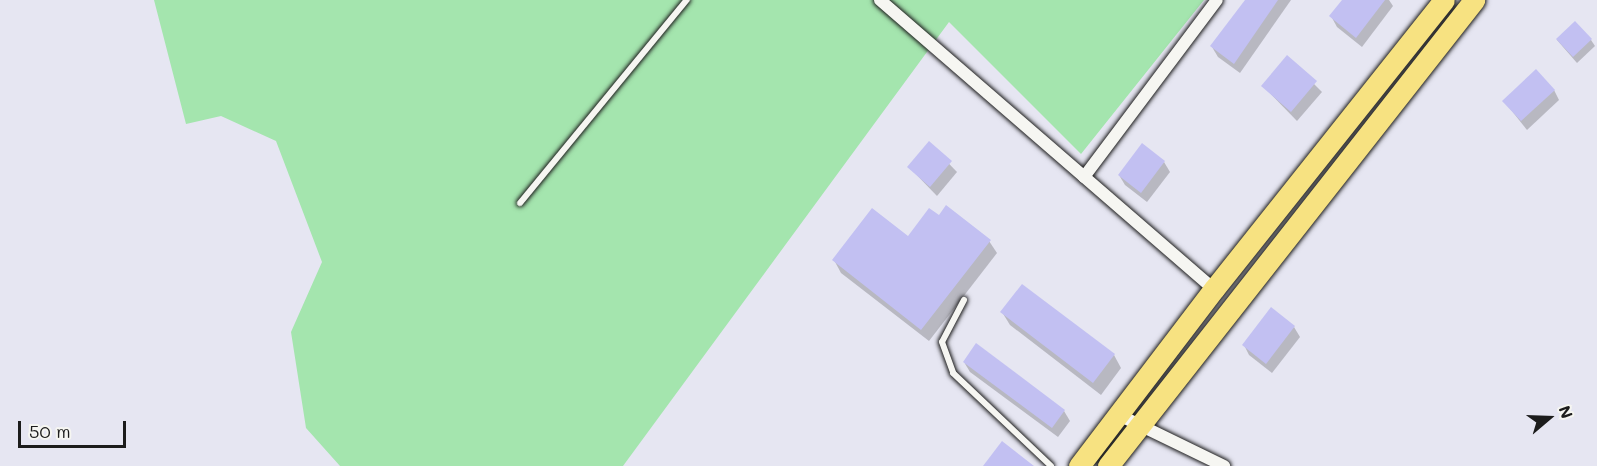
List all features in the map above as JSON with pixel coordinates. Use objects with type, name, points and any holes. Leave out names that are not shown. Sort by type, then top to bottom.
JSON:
[{"type":"highway","points":[[1079,466],[1214,289],[1444,0]]},
{"type":"highway","points":[[1108,466],[1141,427],[1474,0]]},
{"type":"street","points":[[880,0],[1214,289]]},
{"type":"street","points":[[1084,177],[1217,0]]},
{"type":"street","points":[[1119,415],[1224,466]]},
{"type":"lane","points":[[520,203],[687,0]]},
{"type":"lane","points":[[964,300],[942,342],[953,373],[1051,466]]},
{"type":"green space","points":[[154,0],[1204,0],[1081,154],[949,22],[623,466],[340,466],[306,428],[291,332],[322,262],[276,141],[221,116],[186,124]]},
{"type":"building","points":[[1245,0],[1278,0],[1234,64],[1210,46]]},
{"type":"building","points":[[1342,0],[1385,0],[1356,38],[1329,16]]},
{"type":"building","points":[[1575,21],[1592,39],[1573,57],[1556,39]]},
{"type":"building","points":[[1287,55],[1317,81],[1291,112],[1261,86]]},
{"type":"building","points":[[1536,69],[1555,90],[1521,121],[1502,101]]},
{"type":"building","points":[[929,141],[952,161],[930,187],[907,167]]},
{"type":"building","points":[[1142,143],[1165,161],[1141,193],[1118,175]]},
{"type":"building","points":[[946,205],[991,240],[921,330],[832,260],[872,208],[908,236],[929,208],[939,215]]},
{"type":"building","points":[[1022,284],[1115,354],[1093,383],[1000,312]]},
{"type":"building","points":[[1271,307],[1295,326],[1266,364],[1242,345]]},
{"type":"building","points":[[976,343],[1065,410],[1052,428],[963,362]]},
{"type":"building","points":[[1002,441],[1034,466],[983,466]]}]
